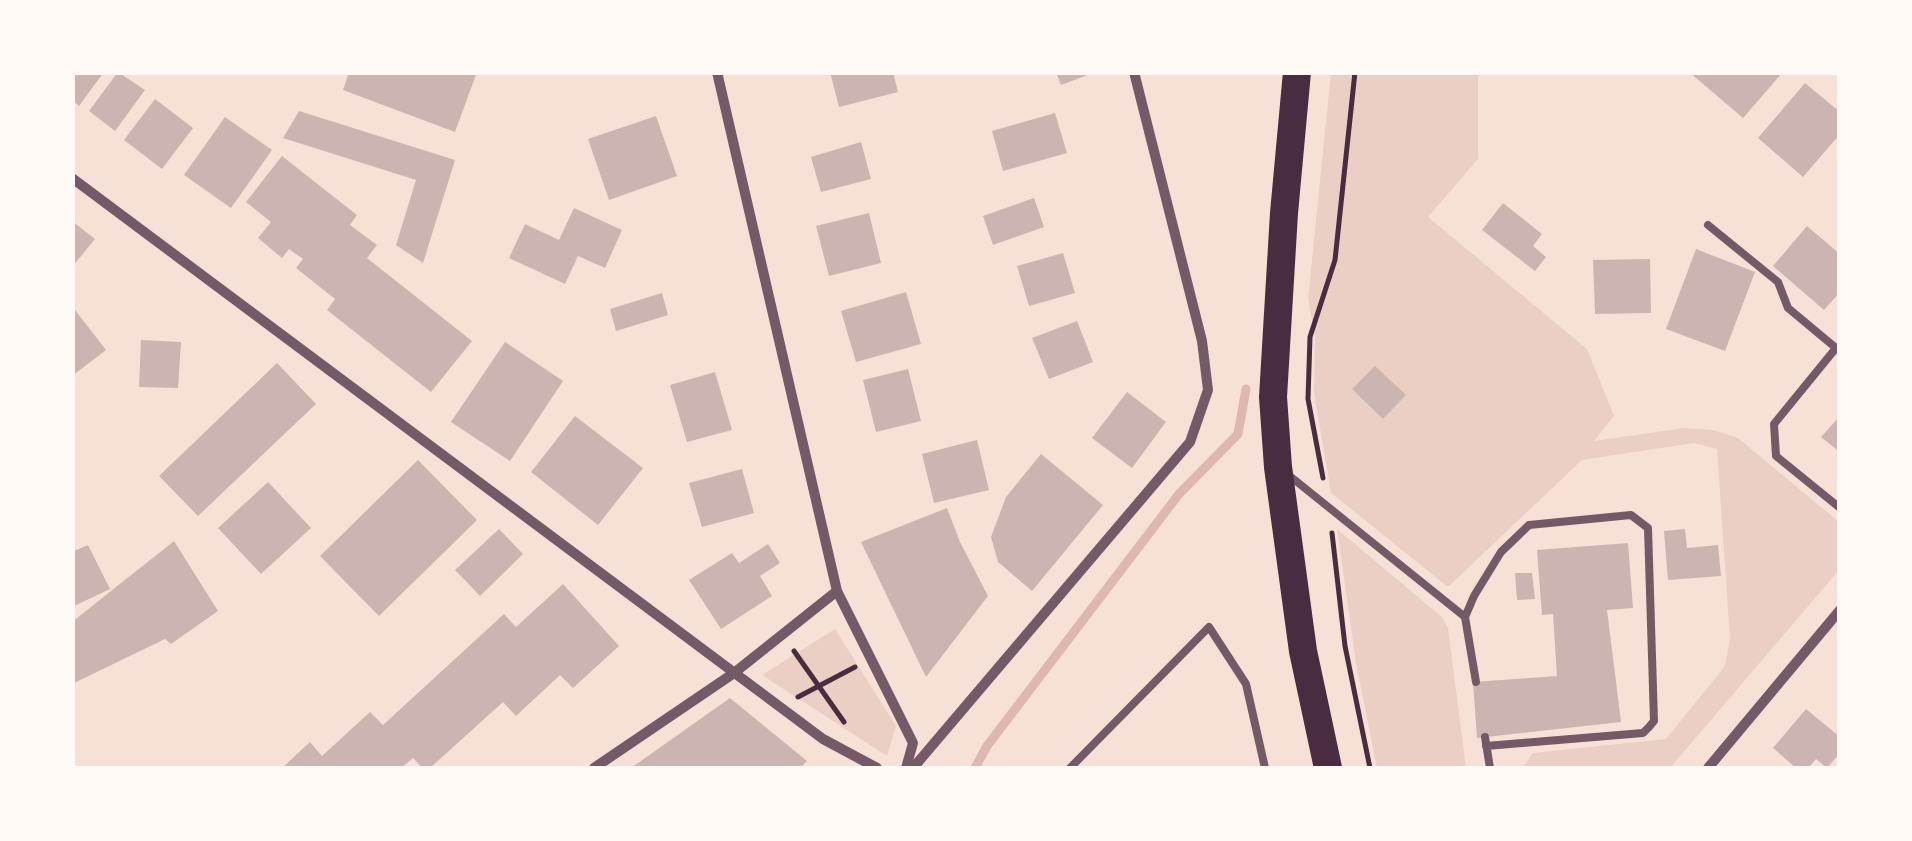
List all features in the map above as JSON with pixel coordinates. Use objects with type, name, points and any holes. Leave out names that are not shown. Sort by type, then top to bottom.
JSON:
[{"type":"highway","points":[[1297,72],[1273,397],[1278,467],[1303,651],[1328,768]]},
{"type":"street","points":[[716,72],[837,592],[913,743],[909,768]]},
{"type":"street","points":[[909,768],[1190,442],[1208,390],[1202,342],[1134,72]]},
{"type":"street","points":[[72,178],[823,740],[877,768]]},
{"type":"street","points":[[594,768],[734,673],[837,592]]},
{"type":"street","points":[[1708,768],[1840,610]]},
{"type":"lane","points":[[1708,225],[1778,282],[1788,308],[1836,348],[1774,424],[1776,456],[1840,508]]},
{"type":"lane","points":[[1278,467],[1465,617]]},
{"type":"lane","points":[[1476,682],[1465,617],[1501,552],[1530,525],[1632,515],[1648,528],[1654,721],[1650,728],[1643,733],[1486,742],[1490,768]]},
{"type":"lane","points":[[1070,768],[1210,627],[1246,684],[1265,768]]},
{"type":"path","points":[[1355,72],[1335,260],[1310,337],[1308,399],[1328,507],[1346,646],[1370,768]]},
{"type":"path","points":[[784,634],[844,722]]},
{"type":"path","points":[[780,708],[870,658]]},
{"type":"shaded area","points":[[1331,73],[1478,73],[1478,159],[1428,217],[1587,349],[1614,416],[1594,441],[1684,428],[1713,430],[1738,438],[1839,522],[1839,570],[1670,768],[1522,768],[1533,753],[1666,739],[1725,666],[1730,639],[1717,449],[1694,443],[1582,460],[1448,587],[1331,493],[1314,393],[1315,336],[1308,299]]},
{"type":"shaded area","points":[[1337,529],[1442,617],[1448,628],[1466,768],[1377,768],[1356,663]]},
{"type":"shaded area","points":[[835,629],[896,726],[887,756],[762,675]]},
{"type":"building","points":[[72,72],[104,72],[79,106],[72,100]]},
{"type":"building","points":[[118,72],[145,90],[115,131],[89,111]]},
{"type":"building","points":[[349,72],[477,72],[455,132],[343,90]]},
{"type":"building","points":[[830,72],[893,72],[898,92],[839,107]]},
{"type":"building","points":[[1056,72],[1093,72],[1093,73],[1061,85]]},
{"type":"building","points":[[1689,72],[1783,72],[1743,118]]},
{"type":"building","points":[[1805,83],[1840,112],[1840,134],[1803,177],[1758,138]]},
{"type":"building","points":[[155,99],[193,128],[162,169],[124,140]]},
{"type":"building","points":[[299,111],[455,160],[423,263],[396,245],[416,180],[283,138]]},
{"type":"building","points":[[1055,113],[1067,153],[1003,171],[992,131]]},
{"type":"building","points":[[656,116],[677,176],[609,200],[588,139]]},
{"type":"building","points":[[225,117],[272,150],[231,208],[184,175]]},
{"type":"building","points":[[861,142],[871,179],[821,192],[811,157]]},
{"type":"building","points":[[282,156],[357,215],[350,225],[377,245],[367,258],[472,341],[431,392],[327,310],[335,299],[296,268],[303,259],[289,249],[282,258],[258,238],[271,222],[246,202]]},
{"type":"building","points":[[1034,198],[1044,227],[993,245],[983,216]]},
{"type":"building","points":[[1503,203],[1542,234],[1533,246],[1546,257],[1535,271],[1482,230]]},
{"type":"building","points":[[574,208],[622,230],[605,268],[578,256],[565,284],[509,258],[525,224],[559,240]]},
{"type":"building","points":[[869,213],[881,263],[829,276],[816,226]]},
{"type":"building","points":[[72,221],[95,239],[72,267]]},
{"type":"building","points":[[1807,226],[1840,254],[1840,292],[1824,310],[1773,266]]},
{"type":"building","points":[[1696,249],[1755,272],[1725,351],[1666,329]]},
{"type":"building","points":[[1063,253],[1075,293],[1029,306],[1017,266]]},
{"type":"building","points":[[1650,259],[1651,313],[1595,314],[1593,260]]},
{"type":"building","points":[[906,292],[921,344],[856,362],[841,311]]},
{"type":"building","points":[[662,293],[668,315],[616,331],[610,309]]},
{"type":"building","points":[[72,306],[106,350],[72,376]]},
{"type":"building","points":[[1077,321],[1093,362],[1049,379],[1032,338]]},
{"type":"building","points":[[141,340],[181,342],[178,388],[139,387]]},
{"type":"building","points":[[505,342],[563,381],[510,461],[451,422]]},
{"type":"building","points":[[277,363],[316,404],[198,516],[159,476]]},
{"type":"building","points":[[1375,366],[1406,395],[1383,419],[1352,389]]},
{"type":"building","points":[[908,369],[921,421],[876,432],[863,380]]},
{"type":"building","points":[[715,372],[732,430],[687,442],[670,385]]},
{"type":"building","points":[[1127,392],[1166,422],[1132,468],[1092,438]]},
{"type":"building","points":[[575,416],[643,468],[598,525],[531,472]]},
{"type":"building","points":[[1840,416],[1840,452],[1821,437]]},
{"type":"building","points":[[977,440],[989,490],[934,503],[922,454]]},
{"type":"building","points":[[1041,454],[1103,505],[1032,591],[998,562],[991,537],[1006,497]]},
{"type":"building","points":[[418,460],[477,520],[379,616],[320,556]]},
{"type":"building","points":[[742,469],[754,513],[702,527],[689,483]]},
{"type":"building","points":[[268,482],[311,528],[261,574],[218,528]]},
{"type":"building","points":[[947,508],[988,596],[926,677],[861,542]]},
{"type":"building","points":[[499,529],[523,554],[480,596],[455,570]]},
{"type":"building","points":[[1685,529],[1687,548],[1718,545],[1721,576],[1668,580],[1664,531]]},
{"type":"building","points":[[174,541],[218,611],[171,644],[165,639],[72,684],[72,622]]},
{"type":"building","points":[[1628,543],[1633,608],[1607,610],[1621,722],[1477,738],[1473,682],[1557,676],[1553,614],[1542,615],[1537,550]]},
{"type":"building","points":[[768,544],[780,563],[760,576],[772,596],[721,629],[689,580],[732,553],[739,563]]},
{"type":"building","points":[[88,545],[110,589],[72,607],[72,552]]},
{"type":"building","points":[[1515,573],[1532,573],[1535,599],[1517,600]]},
{"type":"building","points":[[563,584],[619,646],[573,688],[560,675],[516,716],[503,702],[430,768],[422,768],[413,758],[401,768],[282,768],[310,742],[322,756],[370,712],[383,725],[504,614],[516,627]]},
{"type":"building","points":[[730,698],[807,761],[800,768],[631,768]]},
{"type":"building","points":[[1806,709],[1840,737],[1840,753],[1827,768],[1816,759],[1808,768],[1796,768],[1773,748]]},
{"type":"waterway","points":[[975,768],[987,746],[1179,494],[1238,434],[1246,389]]}]
